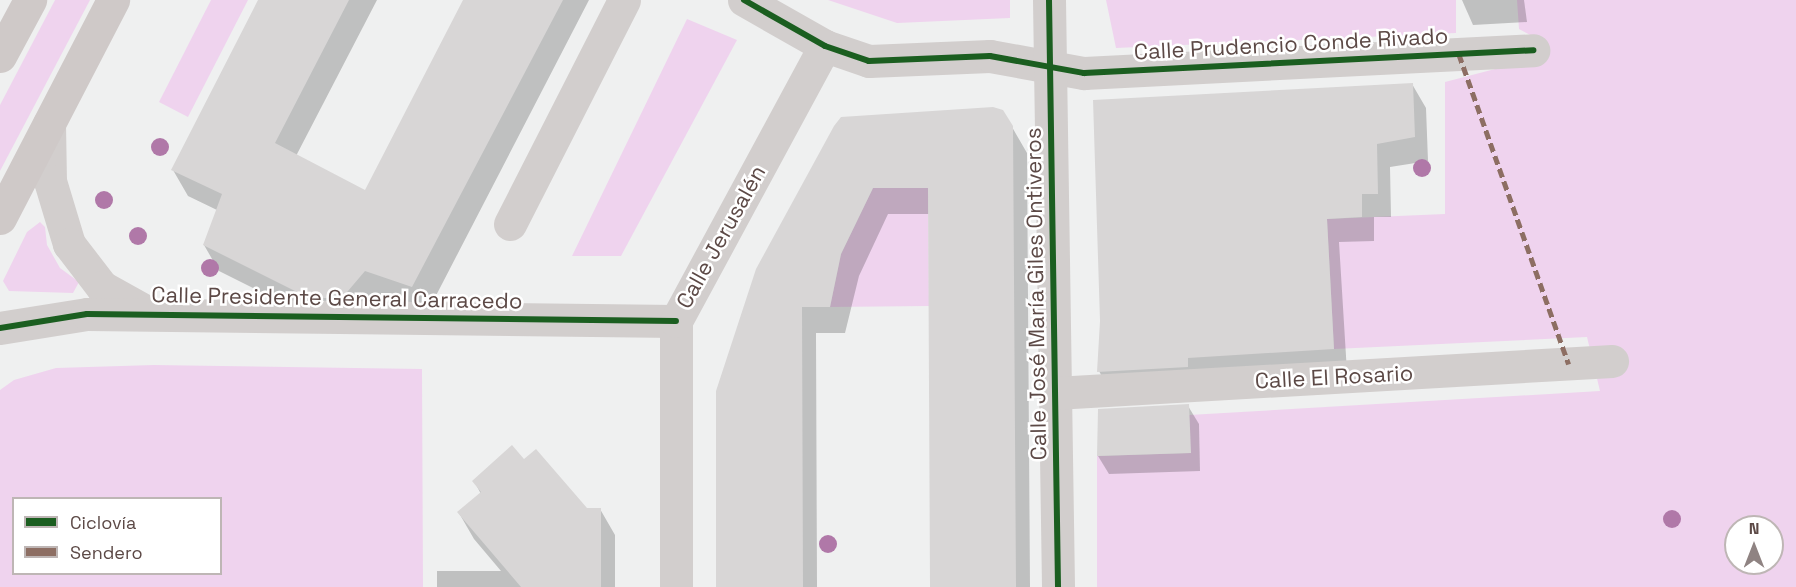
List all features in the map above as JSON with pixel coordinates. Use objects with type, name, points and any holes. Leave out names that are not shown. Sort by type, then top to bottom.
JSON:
[{"type":"main road","points":[[0,56],[30,0]]},
{"type":"main road","points":[[0,218],[113,0]]},
{"type":"street","points":[[510,224],[624,0]]},
{"type":"street","name":"Calle Prudencio Conde Rivado","points":[[744,0],[825,46],[869,61],[990,56],[1084,73],[1533,50]]},
{"type":"street","name":"Calle José María Giles Ontiveros","points":[[1049,0],[1058,587]]},
{"type":"street","name":"Calle Jerusalén","points":[[676,587],[676,321],[825,46]]},
{"type":"street","points":[[49,124],[50,181],[69,244],[102,287],[151,314]]},
{"type":"street","name":"Calle Presidente General Carracedo","points":[[0,328],[87,314],[676,321]]},
{"type":"street","name":"Calle El Rosario","points":[[1055,393],[1612,361]]},
{"type":"shaded area","points":[[55,0],[90,0],[0,171],[0,105]]},
{"type":"shaded area","points":[[211,0],[248,0],[188,117],[159,102]]},
{"type":"shaded area","points":[[828,0],[1010,0],[1010,18],[897,23]]},
{"type":"shaded area","points":[[1106,0],[1456,0],[1456,33],[1116,48]]},
{"type":"shaded area","points":[[1517,0],[1796,0],[1796,587],[1097,587],[1097,456],[1190,453],[1189,415],[1600,391],[1587,337],[1334,349],[1327,219],[1445,214],[1445,82],[1534,59],[1536,38],[1519,29]]},
{"type":"shaded area","points":[[687,19],[737,40],[621,256],[572,256]]},
{"type":"shaded area","points":[[873,188],[928,188],[929,306],[830,307],[841,254]]},
{"type":"shaded area","points":[[40,222],[45,227],[47,245],[60,268],[79,282],[73,293],[9,291],[3,281],[27,232]]},
{"type":"shaded area","points":[[154,365],[422,369],[423,587],[0,587],[0,390],[14,380],[56,368]]},
{"type":"building","points":[[258,0],[349,0],[275,143],[365,190],[463,0],[563,0],[412,287],[365,271],[342,298],[309,298],[203,245],[222,194],[171,170]]},
{"type":"building","points":[[1413,83],[1415,137],[1377,144],[1378,194],[1362,194],[1362,217],[1327,219],[1334,349],[1188,358],[1188,367],[1097,372],[1100,321],[1093,100]]},
{"type":"building","points":[[993,107],[1003,110],[1013,126],[1016,587],[930,587],[928,188],[873,188],[841,254],[830,307],[802,307],[803,587],[716,587],[716,391],[756,269],[834,126],[841,117]]},
{"type":"building","points":[[1189,404],[1191,453],[1097,456],[1098,409]]},
{"type":"building","points":[[512,445],[524,459],[536,449],[587,508],[601,508],[601,587],[521,587],[457,512],[481,492],[472,481]]},
{"type":"marked path","points":[[1459,54],[1569,364]]},
{"type":"cycle path","points":[[744,0],[825,46],[869,61],[990,56],[1084,73],[1533,50]]},
{"type":"cycle path","points":[[1049,0],[1058,587]]},
{"type":"cycle path","points":[[0,328],[87,314],[676,321]]}]
